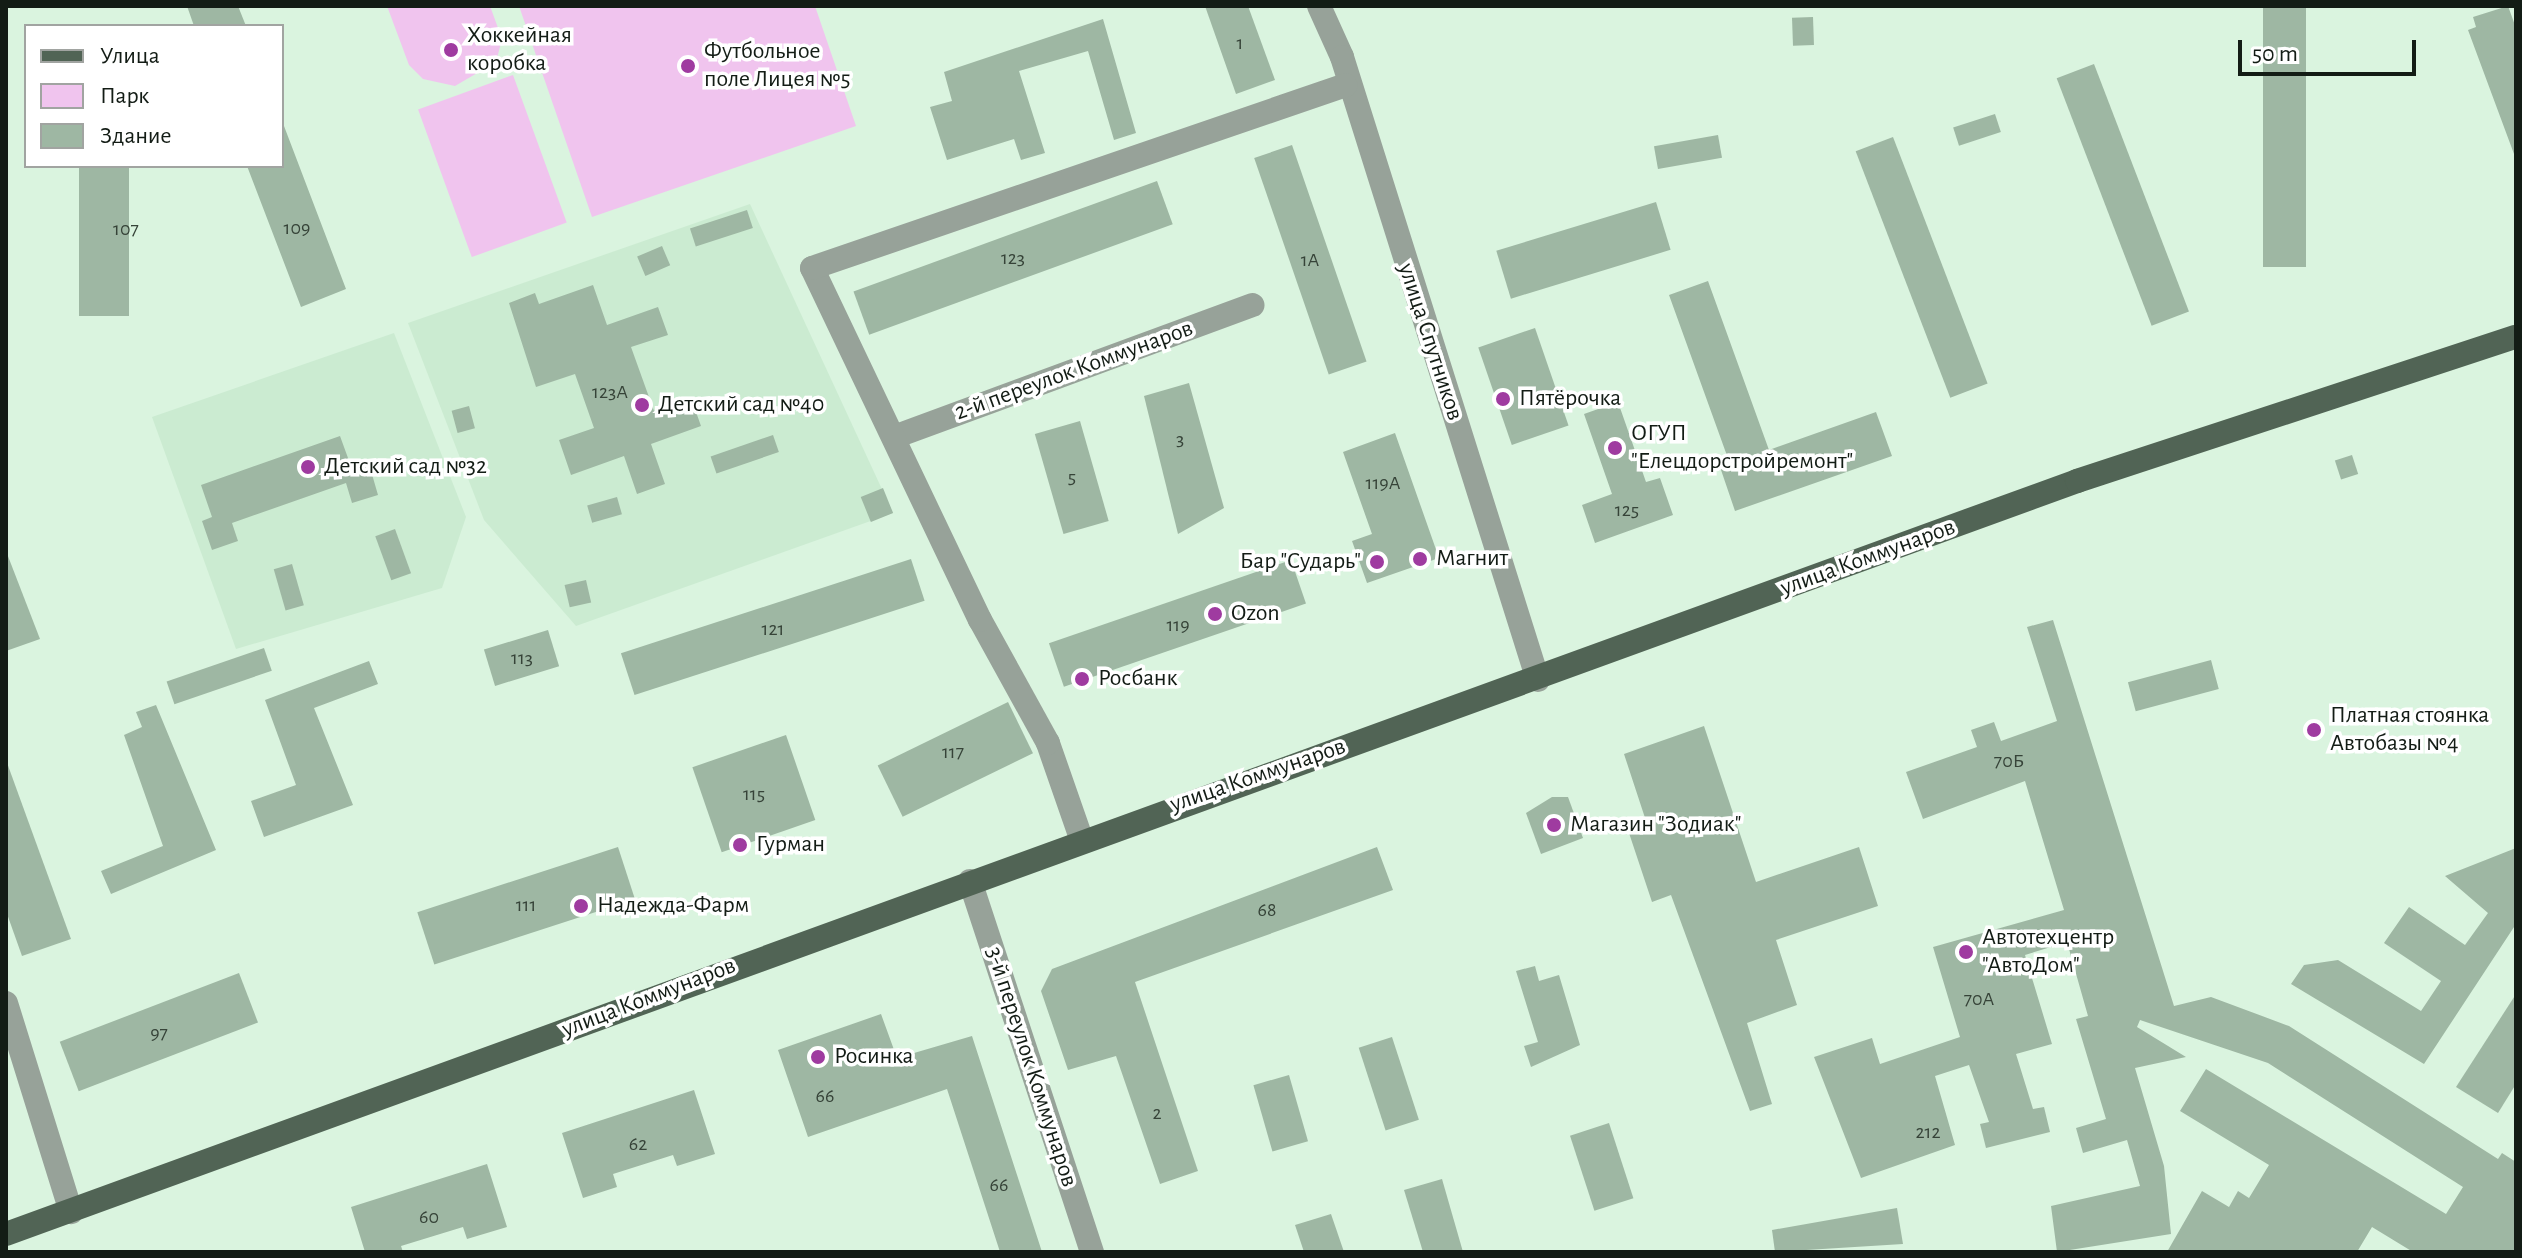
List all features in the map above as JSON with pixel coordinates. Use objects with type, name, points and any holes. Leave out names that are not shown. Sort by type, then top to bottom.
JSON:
[{"type":"main road","name":"улица Коммунаров","points":[[6,1234],[1081,838],[1538,680],[2077,481],[2516,337]]},
{"type":"street","name":"улица Спутников","points":[[1319,6],[1342,57],[1346,85],[1538,680]]},
{"type":"street","points":[[1081,838],[1048,743],[812,268],[1346,85]]},
{"type":"street","name":"2-й переулок Коммунаров","points":[[894,437],[1253,305]]},
{"type":"street","name":"3-й переулок Коммунаров","points":[[970,881],[1092,1252]]},
{"type":"street","points":[[6,1003],[71,1212]]},
{"type":"shaded area","name":"Детский сад №40","points":[[750,204],[893,513],[576,626],[484,520],[408,323]]},
{"type":"shaded area","name":"Детский сад №32","points":[[394,333],[466,517],[442,588],[236,649],[152,417]]},
{"type":"green space","name":"Хоккейная коробка","points":[[387,6],[490,6],[502,39],[496,62],[455,86],[423,79],[409,65]]},
{"type":"green space","name":"Футбольное поле Лицея №5","points":[[519,6],[815,6],[856,126],[592,217]]},
{"type":"green space","points":[[513,75],[567,223],[472,257],[418,110]]},
{"type":"building","points":[[187,6],[238,6],[245,24],[193,24]]},
{"type":"building","points":[[1205,6],[1248,6],[1275,80],[1236,94]]},
{"type":"building","points":[[2263,6],[2306,6],[2306,267],[2263,267]]},
{"type":"building","points":[[2508,6],[2516,28],[2514,154],[2468,30],[2476,27],[2473,17]]},
{"type":"building","points":[[1813,17],[1814,45],[1793,46],[1792,18]]},
{"type":"building","points":[[1103,19],[1136,133],[1114,140],[1088,51],[1019,71],[1045,153],[1021,160],[1014,139],[947,160],[930,107],[952,101],[944,72]]},
{"type":"building","points":[[2094,64],[2189,311],[2152,326],[2057,78]]},
{"type":"building","points":[[1995,114],[2001,132],[1959,146],[1953,128]]},
{"type":"building","points":[[284,126],[346,289],[301,307],[248,168],[284,168]]},
{"type":"building","points":[[1718,135],[1722,158],[1658,169],[1654,146]]},
{"type":"building","points":[[1893,137],[1988,383],[1950,398],[1856,151]]},
{"type":"building","points":[[1292,145],[1367,362],[1329,375],[1254,158]]},
{"type":"building","points":[[79,168],[129,168],[129,316],[79,316]]},
{"type":"building","points":[[1157,181],[1173,224],[869,335],[853,291]]},
{"type":"building","points":[[1656,202],[1671,250],[1511,299],[1496,251]]},
{"type":"building","points":[[747,210],[753,228],[696,247],[690,229]]},
{"type":"building","points":[[662,246],[670,265],[645,276],[637,257]]},
{"type":"building","points":[[1708,281],[1769,450],[1876,412],[1892,456],[1735,511],[1720,467],[1730,464],[1669,295]]},
{"type":"building","points":[[593,285],[607,325],[658,307],[668,335],[631,347],[654,411],[691,398],[701,426],[651,444],[665,484],[637,494],[624,456],[571,475],[559,440],[594,428],[575,374],[536,387],[509,303],[535,293],[539,304]]},
{"type":"building","points":[[1535,328],[1569,425],[1512,445],[1478,348]]},
{"type":"building","points":[[1189,383],[1224,508],[1178,534],[1144,396]]},
{"type":"building","points":[[1618,402],[1646,482],[1660,478],[1673,515],[1595,543],[1582,505],[1612,494],[1584,414]]},
{"type":"building","points":[[469,406],[475,428],[458,433],[452,411]]},
{"type":"building","points":[[1080,421],[1109,521],[1063,534],[1035,434]]},
{"type":"building","points":[[1395,433],[1439,558],[1367,583],[1352,541],[1372,534],[1343,452]]},
{"type":"building","points":[[773,435],[779,452],[716,474],[711,456]]},
{"type":"building","points":[[340,436],[352,469],[369,464],[378,495],[352,503],[346,483],[232,523],[238,541],[212,550],[202,521],[212,517],[201,485]]},
{"type":"building","points":[[2352,455],[2358,474],[2341,480],[2335,461]]},
{"type":"building","points":[[883,488],[893,513],[871,522],[861,497]]},
{"type":"building","points":[[617,497],[622,514],[592,523],[587,506]]},
{"type":"building","points":[[395,529],[411,573],[391,580],[375,536]]},
{"type":"building","points":[[6,551],[40,639],[6,651]]},
{"type":"building","points":[[911,559],[925,601],[635,695],[621,653]]},
{"type":"building","points":[[1291,560],[1306,603],[1064,687],[1049,643]]},
{"type":"building","points":[[292,564],[304,605],[286,611],[274,569]]},
{"type":"building","points":[[586,580],[591,602],[570,607],[565,585]]},
{"type":"building","points":[[2053,620],[2174,1006],[2211,997],[2289,1026],[2498,1159],[2502,1153],[2516,1162],[2516,1252],[2413,1252],[2372,1227],[2357,1252],[2167,1252],[2202,1191],[2229,1207],[2238,1191],[2249,1198],[2269,1165],[2180,1111],[2206,1069],[2446,1214],[2463,1187],[2268,1063],[2140,1020],[2137,1027],[2186,1057],[2135,1068],[2164,1166],[2171,1234],[2057,1252],[2051,1206],[2140,1186],[2127,1140],[2083,1153],[2076,1128],[2106,1119],[2076,1019],[2088,1016],[2067,942],[2025,955],[2052,1044],[2016,1054],[2033,1109],[2044,1107],[2050,1132],[1986,1148],[1980,1124],[1989,1122],[1969,1065],[1935,1076],[1955,1145],[1861,1178],[1814,1057],[1872,1038],[1880,1064],[1960,1037],[1933,947],[2064,910],[2025,781],[1923,819],[1906,772],[1977,747],[1971,730],[1994,722],[2001,741],[2057,721],[2027,627]]},
{"type":"building","points":[[548,630],[559,666],[495,686],[484,650]]},
{"type":"building","points":[[264,648],[272,671],[174,704],[167,682]]},
{"type":"building","points":[[2211,660],[2219,689],[2136,711],[2128,682]]},
{"type":"building","points":[[369,661],[378,684],[314,708],[353,805],[264,837],[251,801],[296,785],[265,700]]},
{"type":"building","points":[[1008,702],[1033,753],[903,817],[878,766]]},
{"type":"building","points":[[156,705],[216,850],[111,894],[101,871],[163,846],[124,735],[142,727],[136,712]]},
{"type":"building","points":[[1704,726],[1756,882],[1859,847],[1878,906],[1776,940],[1797,1005],[1747,1023],[1772,1104],[1750,1111],[1671,895],[1652,902],[1629,833],[1648,827],[1624,754]]},
{"type":"building","points":[[786,735],[815,820],[722,852],[692,767]]},
{"type":"building","points":[[6,760],[71,939],[22,956],[6,911]]},
{"type":"building","name":"Магазин \"Зодиак\"","points":[[1552,797],[1568,797],[1583,838],[1541,854],[1526,813]]},
{"type":"building","points":[[618,847],[635,899],[434,965],[417,912]]},
{"type":"building","points":[[1377,847],[1393,890],[1135,982],[1198,1171],[1160,1184],[1116,1056],[1068,1070],[1041,991],[1052,969]]},
{"type":"building","points":[[2516,848],[2516,924],[2424,1064],[2291,984],[2304,965],[2338,960],[2421,1011],[2441,981],[2384,943],[2409,907],[2465,945],[2488,913],[2445,876]]},
{"type":"building","points":[[1535,966],[1539,981],[1559,975],[1580,1045],[1531,1067],[1524,1046],[1538,1042],[1516,971]]},
{"type":"building","points":[[239,973],[258,1022],[79,1091],[60,1042]]},
{"type":"building","points":[[2516,994],[2516,1084],[2498,1113],[2456,1087]]},
{"type":"building","points":[[881,1014],[897,1058],[972,1036],[1042,1252],[1000,1252],[947,1089],[808,1137],[778,1050]]},
{"type":"building","points":[[1392,1037],[1419,1120],[1386,1131],[1359,1048]]},
{"type":"building","points":[[1289,1075],[1308,1141],[1272,1152],[1253,1085]]},
{"type":"building","points":[[694,1090],[715,1154],[677,1166],[673,1155],[613,1174],[617,1187],[583,1198],[562,1133]]},
{"type":"building","points":[[1609,1123],[1633,1198],[1594,1211],[1570,1136]]},
{"type":"building","points":[[487,1164],[507,1227],[467,1239],[463,1227],[401,1246],[403,1252],[365,1252],[351,1207]]},
{"type":"building","points":[[1442,1179],[1463,1252],[1423,1252],[1404,1190]]},
{"type":"building","points":[[1897,1208],[1903,1244],[1775,1252],[1772,1230]]},
{"type":"building","points":[[1331,1214],[1344,1252],[1304,1252],[1295,1225]]},
{"type":"place","name":"Хоккейная коробка","points":[[451,50]]},
{"type":"place","name":"Футбольное поле Лицея №5","points":[[688,66]]},
{"type":"place","name":"Пятёрочка","points":[[1503,399]]},
{"type":"place","name":"Детский сад №40","points":[[642,405]]},
{"type":"place","name":"ОГУП \"Елецдорстройремонт\"","points":[[1615,448]]},
{"type":"place","name":"Детский сад №32","points":[[308,467]]},
{"type":"place","name":"Магнит","points":[[1420,559]]},
{"type":"place","name":"Бар \"Сударь\"","points":[[1377,562]]},
{"type":"place","name":"Ozon","points":[[1215,614]]},
{"type":"place","name":"Росбанк","points":[[1082,679]]},
{"type":"place","name":"Платная стоянка Автобазы №4","points":[[2314,730]]},
{"type":"place","name":"Магазин \"Зодиак\"","points":[[1554,825]]},
{"type":"place","name":"Гурман","points":[[740,845]]},
{"type":"place","name":"Надежда-Фарм","points":[[581,906]]},
{"type":"place","name":"Автотехцентр \"АвтоДом\"","points":[[1966,952]]},
{"type":"place","name":"Росинка","points":[[818,1057]]}]
